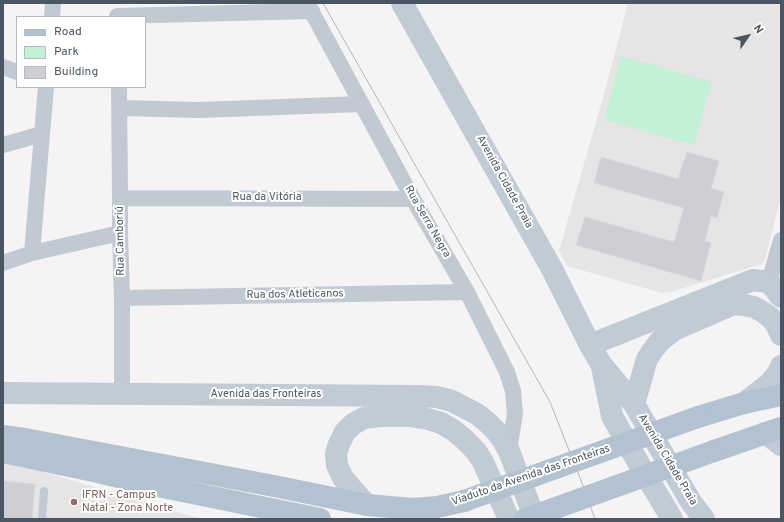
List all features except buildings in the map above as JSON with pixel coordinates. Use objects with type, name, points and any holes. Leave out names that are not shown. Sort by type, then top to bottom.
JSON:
[{"type":"main road","name":"Avenida Cidade Praia","points":[[402,3],[552,269],[601,364],[634,404],[691,502],[704,519]]},
{"type":"main road","points":[[590,345],[753,280],[775,289]]},
{"type":"main road","points":[[634,404],[647,359],[660,341],[674,330],[734,304],[754,307],[767,315],[777,326],[781,334]]},
{"type":"main road","name":"Avenida Cidade Praia","points":[[601,364],[612,416],[634,457],[672,519]]},
{"type":"main road","points":[[744,403],[769,384],[778,373],[781,366]]},
{"type":"main road","name":"Avenida das Fronteiras","points":[[3,393],[437,397],[452,402],[477,414],[496,431],[509,451],[535,519]]},
{"type":"main road","name":"Viaduto da Avenida das Fronteiras","points":[[3,436],[274,486],[367,505],[413,509],[436,507],[464,501],[698,417],[744,403],[781,395]]},
{"type":"main road","points":[[367,505],[343,478],[337,465],[336,454],[339,444],[345,432],[364,418],[382,416],[410,416],[441,423],[464,438],[476,451],[483,462],[509,519]]},
{"type":"main road","points":[[525,519],[714,451],[776,435]]},
{"type":"main road","points":[[3,452],[98,472],[276,514],[320,519]]},
{"type":"street","points":[[52,16],[53,3]]},
{"type":"street","points":[[117,12],[310,7]]},
{"type":"street","name":"Rua Serra Negra","points":[[310,7],[413,199],[467,292],[507,372],[513,391],[515,414],[509,451]]},
{"type":"street","points":[[3,67],[16,72]]},
{"type":"street","points":[[32,253],[46,88]]},
{"type":"street","name":"Rua Camboriú","points":[[119,88],[122,395]]},
{"type":"street","points":[[120,108],[199,110],[362,104]]},
{"type":"street","points":[[3,145],[42,134]]},
{"type":"street","name":"Rua da Vitória","points":[[120,198],[413,199]]},
{"type":"street","points":[[3,263],[32,253],[120,233]]},
{"type":"street","points":[[775,289],[781,240]]},
{"type":"street","name":"Rua dos Atleticanos","points":[[122,298],[467,292]]},
{"type":"lane","points":[[42,519],[44,491]]},
{"type":"shaded area","points":[[628,3],[781,3],[781,196],[764,263],[671,292],[662,293],[567,266],[559,251],[606,87]]},
{"type":"shaded area","name":"IFRN - Campus Natal - Zona Norte","points":[[3,460],[88,485],[201,519],[3,519]]},
{"type":"green space","points":[[621,56],[712,82],[694,145],[604,120]]},
{"type":"tram line","points":[[323,3],[550,402],[595,519]]},
{"type":"place","name":"IFRN - Campus Natal - Zona Norte","points":[[74,502]]}]
